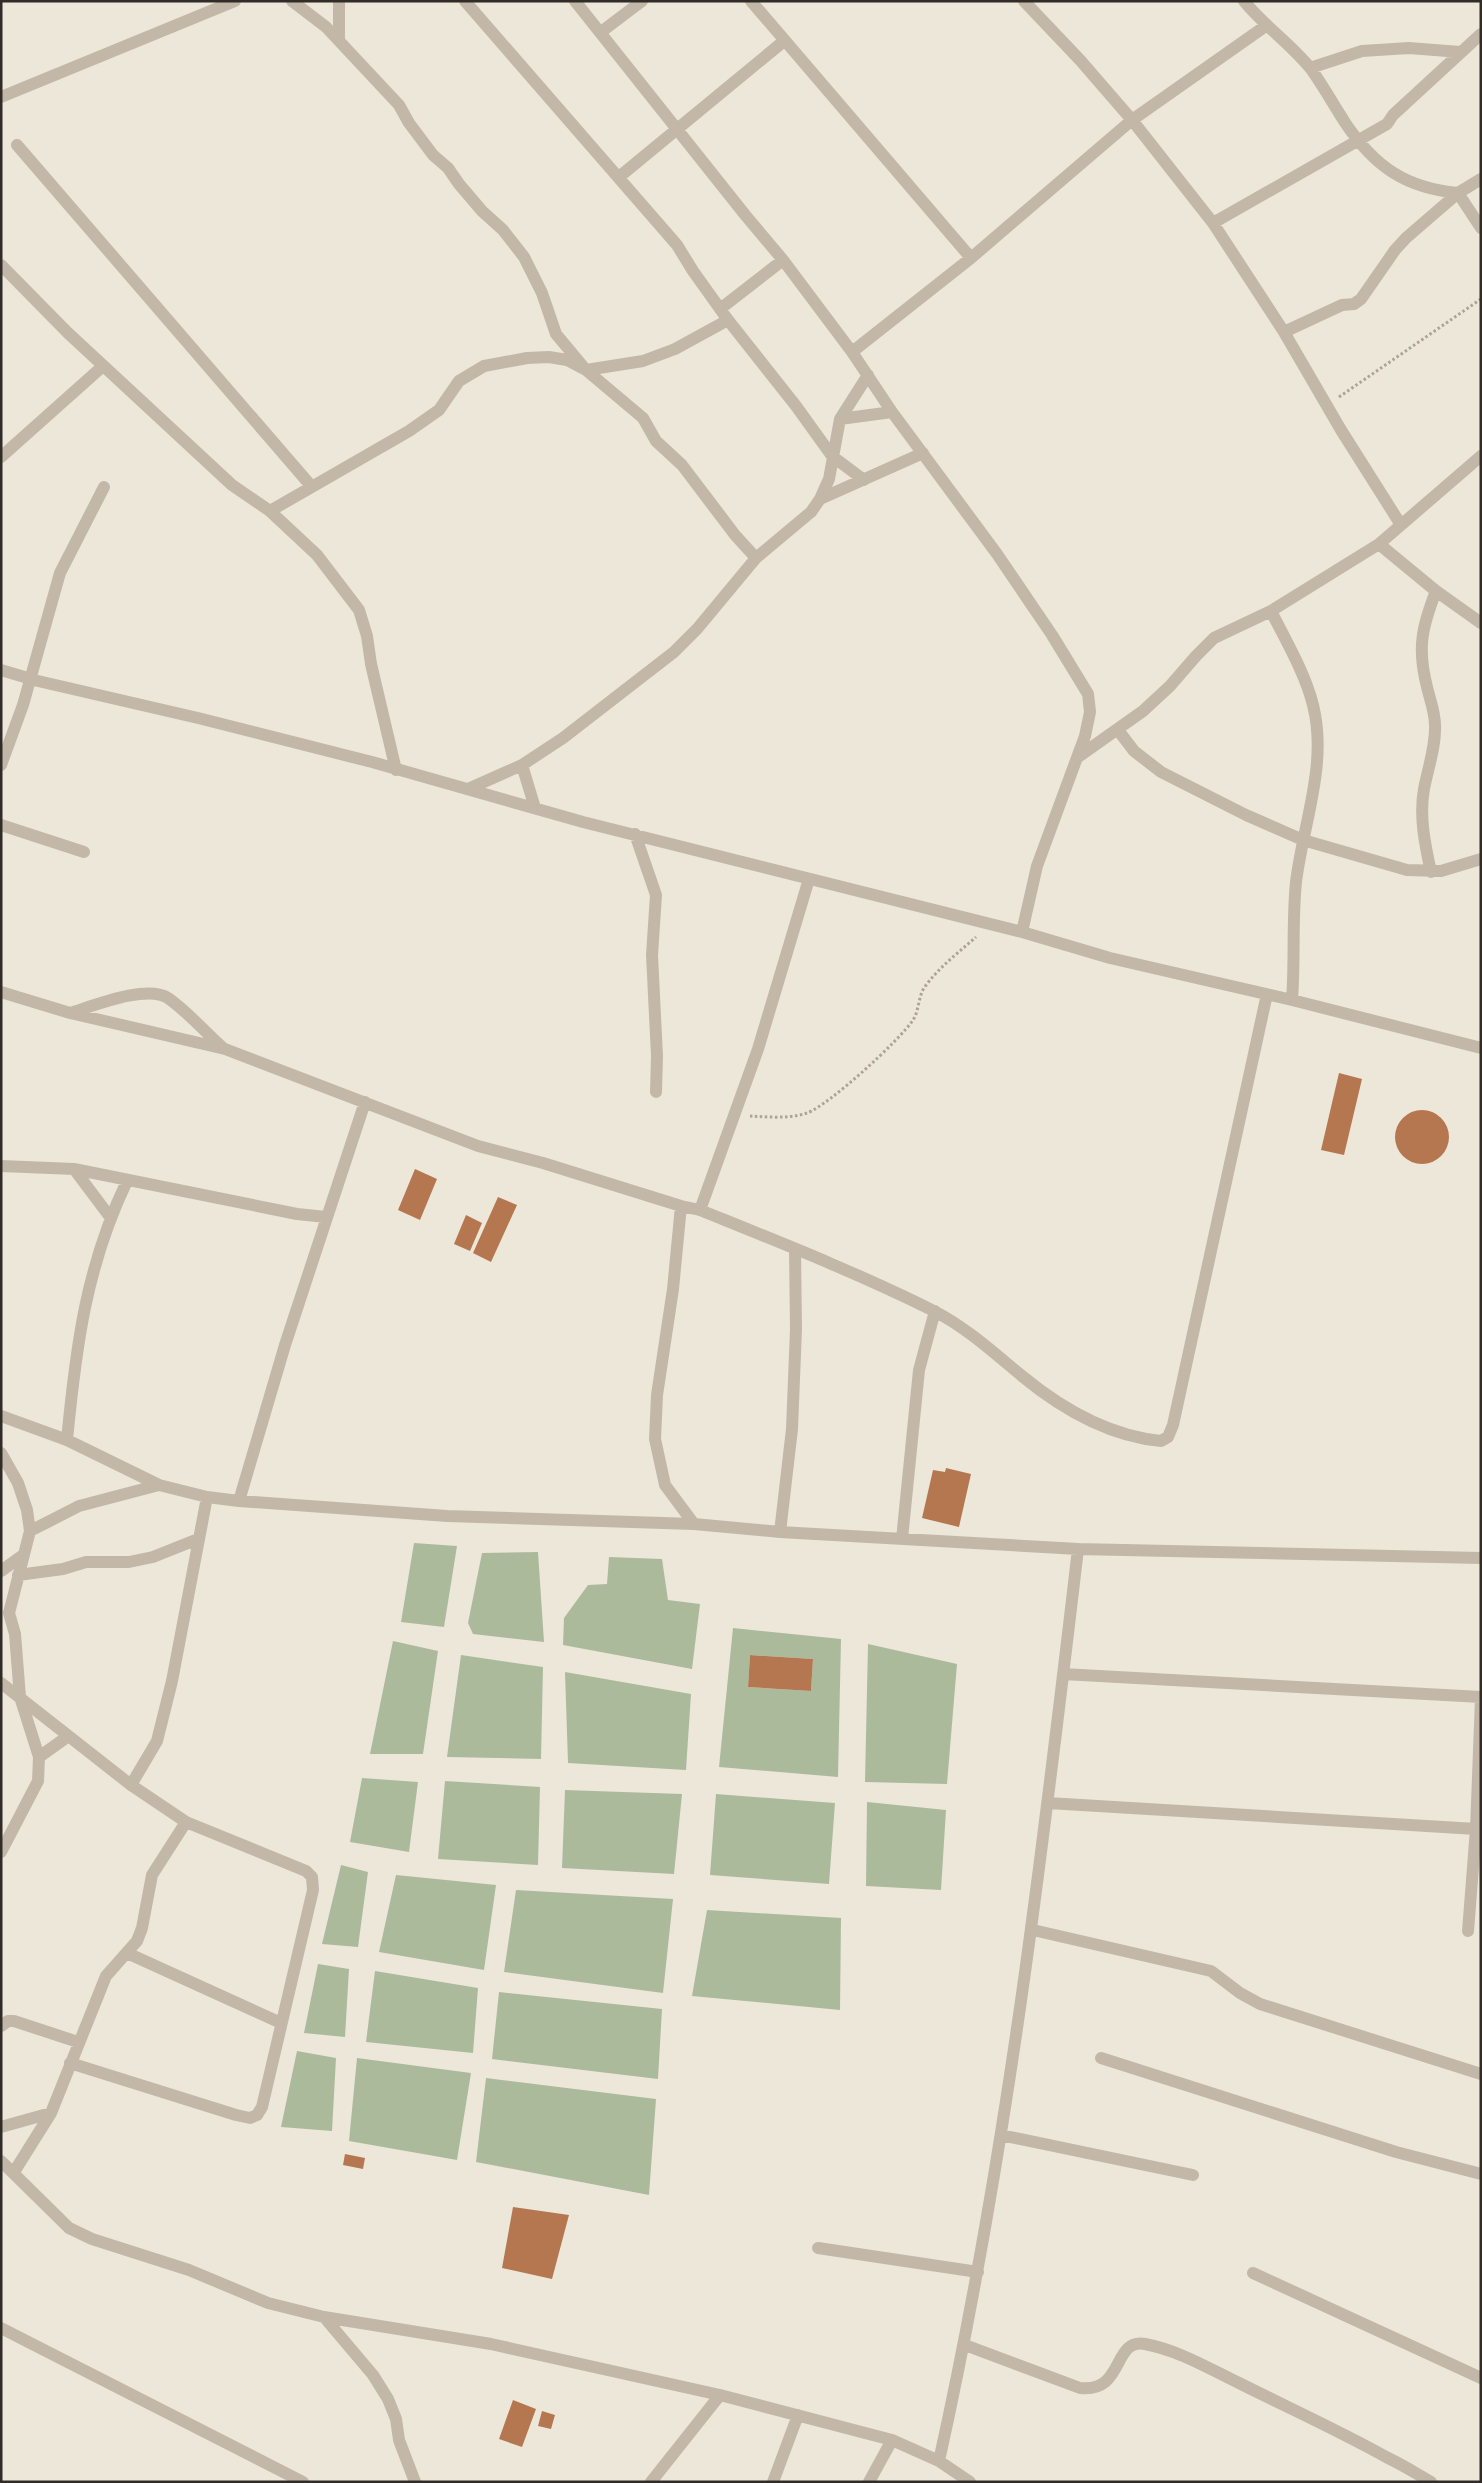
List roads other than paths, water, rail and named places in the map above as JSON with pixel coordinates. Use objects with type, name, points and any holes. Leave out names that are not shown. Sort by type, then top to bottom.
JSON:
[{"type":"street","points":[[1,97],[235,1]]},
{"type":"street","points":[[292,1],[326,27],[399,105],[433,154],[448,168],[482,211],[503,230],[524,257],[542,293],[556,334],[586,370],[643,418],[656,441],[682,465],[734,535],[756,558]]},
{"type":"street","points":[[340,1],[340,41]]},
{"type":"street","points":[[466,1],[677,245],[728,320],[796,406],[832,456],[864,480]]},
{"type":"street","points":[[575,1],[783,260],[852,352],[892,412],[997,554],[1052,634],[1088,694],[1090,712],[1078,757],[1037,866],[1022,932]]},
{"type":"street","points":[[601,32],[642,1]]},
{"type":"street","points":[[752,1],[784,41],[971,258]]},
{"type":"street","points":[[1024,1],[1080,60],[1132,120],[1212,223],[1284,332],[1326,406],[1401,525]]},
{"type":"street","points":[[1244,1],[1310,68],[1333,100],[1346,124],[1384,167],[1397,176],[1423,188],[1458,193],[1481,228]]},
{"type":"street","points":[[852,352],[971,258],[1132,120],[1267,25]]},
{"type":"street","points":[[1212,223],[1387,124],[1460,52],[1481,34]]},
{"type":"street","points":[[619,177],[784,41]]},
{"type":"street","points":[[1310,68],[1362,51],[1409,48],[1460,52]]},
{"type":"street","points":[[17,146],[312,487]]},
{"type":"street","points":[[1284,332],[1342,305],[1354,304],[1361,300],[1394,250],[1458,193],[1481,179]]},
{"type":"street","points":[[720,309],[783,260]]},
{"type":"street","points":[[1,265],[103,366],[232,485],[270,511],[310,546],[360,610],[368,636],[371,664],[396,770]]},
{"type":"street","points":[[270,511],[409,431],[439,410],[459,381],[484,366],[527,358],[549,357],[567,360],[586,370],[643,361],[675,349],[728,320]]},
{"type":"street","points":[[1,457],[103,366]]},
{"type":"street","points":[[468,788],[522,764],[563,738],[674,652],[697,630],[756,558],[811,512],[820,498],[828,479],[840,418],[868,375]]},
{"type":"street","points":[[840,418],[892,412]]},
{"type":"street","points":[[820,498],[923,453]]},
{"type":"street","points":[[1078,757],[1118,730],[1170,686],[1214,638],[1272,611],[1379,544],[1481,456]]},
{"type":"street","points":[[1,765],[23,705],[60,573],[104,487]]},
{"type":"street","points":[[1379,544],[1436,591],[1481,623]]},
{"type":"street","points":[[1431,872],[1422,820],[1423,791],[1436,724],[1423,666],[1422,636],[1423,624],[1436,591]]},
{"type":"street","points":[[1272,611],[1298,666],[1313,705],[1318,737],[1313,792],[1296,884],[1292,1000]]},
{"type":"street","points":[[1,670],[126,703],[198,718],[468,788],[635,834],[1022,932],[1110,958],[1292,1000],[1481,1048]]},
{"type":"street","points":[[1118,730],[1134,751],[1161,772],[1246,815],[1303,840],[1407,870],[1431,872],[1456,868],[1466,862],[1481,859]]},
{"type":"street","points":[[522,764],[535,808]]},
{"type":"street","points":[[1,825],[84,852]]},
{"type":"street","points":[[635,834],[656,895],[652,955],[657,1056],[656,1092]]},
{"type":"street","points":[[700,1210],[758,1049],[809,879]]},
{"type":"street","points":[[1,992],[70,1013],[225,1049],[478,1146],[543,1163],[681,1206],[700,1210],[869,1280],[935,1311],[978,1338],[1060,1405],[1100,1426],[1162,1441],[1168,1438],[1173,1425],[1267,994]]},
{"type":"street","points":[[70,1013],[147,993],[167,997],[225,1049]]},
{"type":"street","points":[[239,1501],[285,1345],[365,1102]]},
{"type":"street","points":[[1,1166],[74,1169],[127,1181],[326,1217]]},
{"type":"street","points":[[74,1169],[110,1217]]},
{"type":"street","points":[[67,1440],[76,1350],[84,1304],[97,1255],[110,1217],[127,1181]]},
{"type":"street","points":[[681,1206],[673,1289],[656,1395],[654,1440],[665,1485],[694,1524]]},
{"type":"street","points":[[780,1532],[792,1429],[796,1329],[795,1249]]},
{"type":"street","points":[[902,1539],[919,1370],[935,1311]]},
{"type":"street","points":[[1,1416],[67,1440],[159,1484],[207,1497],[239,1501],[447,1516],[694,1524],[780,1532],[1078,1549],[1481,1558]]},
{"type":"street","points":[[1,1453],[18,1483],[27,1510],[30,1531],[5,1617],[15,1634],[20,1697],[39,1757],[38,1781],[1,1852]]},
{"type":"street","points":[[30,1531],[79,1506],[159,1484]]},
{"type":"street","points":[[131,1785],[157,1741],[172,1681],[207,1497]]},
{"type":"street","points":[[18,1575],[63,1569],[86,1562],[129,1562],[153,1556],[198,1539]]},
{"type":"street","points":[[939,2461],[965,2345],[1001,2135],[1032,1930],[1078,1549]]},
{"type":"street","points":[[1,1571],[22,1556]]},
{"type":"street","points":[[1063,1674],[1481,1697],[1476,1829],[1468,1931]]},
{"type":"street","points":[[1,1683],[67,1737],[131,1785],[186,1822],[306,1871],[312,1877],[313,1890],[262,2107],[257,2115],[250,2118],[70,2063]]},
{"type":"street","points":[[39,1757],[67,1737]]},
{"type":"street","points":[[1048,1803],[1476,1829]]},
{"type":"street","points":[[14,2172],[51,2113],[106,1976],[137,1941],[142,1928],[152,1875],[186,1822]]},
{"type":"street","points":[[1032,1930],[1211,1971],[1260,2004],[1481,2074]]},
{"type":"street","points":[[127,1953],[281,2022]]},
{"type":"street","points":[[1,2026],[8,2021],[14,2021],[78,2042]]},
{"type":"street","points":[[1101,2058],[1396,2152],[1481,2174]]},
{"type":"street","points":[[1,2127],[51,2113]]},
{"type":"street","points":[[1001,2135],[1193,2175]]},
{"type":"street","points":[[1,2161],[69,2228],[92,2239],[190,2270],[268,2302],[324,2317],[491,2344],[720,2395],[892,2440],[939,2461],[970,2482]]},
{"type":"street","points":[[818,2248],[978,2272]]},
{"type":"street","points":[[1253,2273],[1481,2378]]},
{"type":"street","points":[[324,2317],[374,2375],[388,2399],[396,2419],[399,2440],[415,2482]]},
{"type":"street","points":[[1,2328],[303,2482]]},
{"type":"street","points":[[965,2345],[1080,2388],[1093,2390],[1105,2384],[1126,2349],[1133,2345],[1144,2344],[1180,2356],[1223,2375],[1351,2438],[1431,2482]]},
{"type":"street","points":[[651,2482],[720,2395]]},
{"type":"street","points":[[773,2482],[798,2415]]},
{"type":"street","points":[[869,2482],[892,2440]]}]
